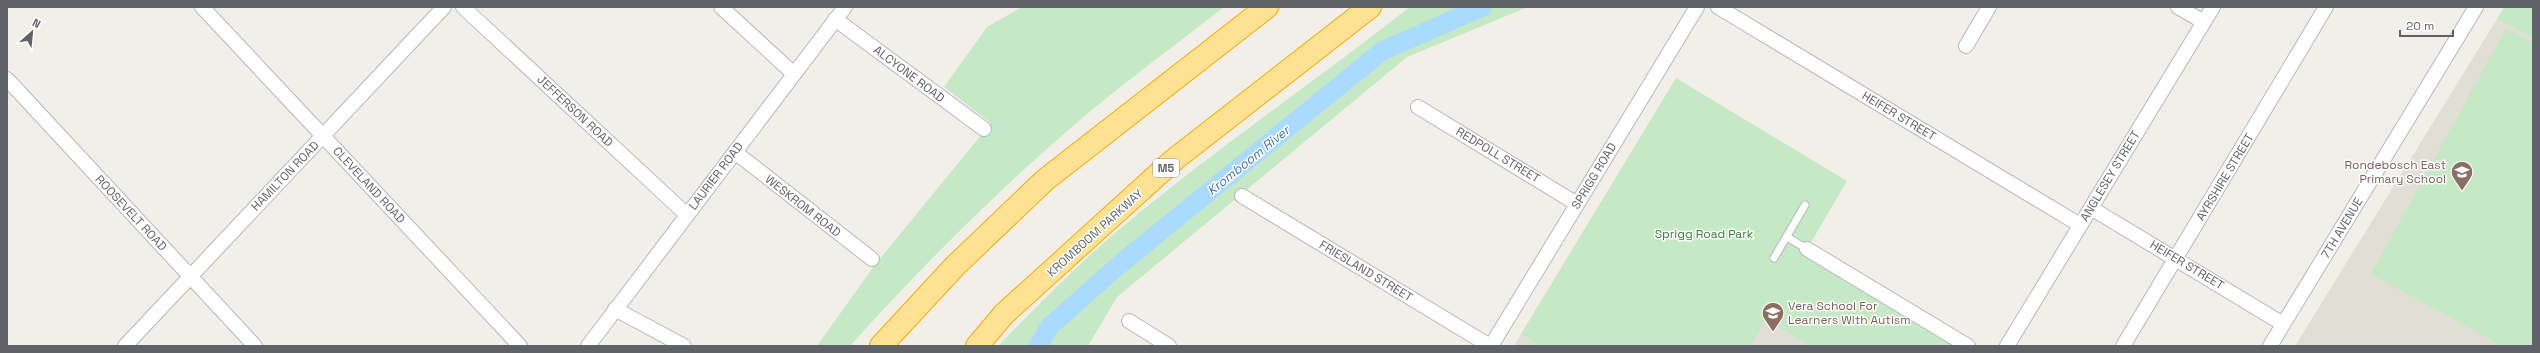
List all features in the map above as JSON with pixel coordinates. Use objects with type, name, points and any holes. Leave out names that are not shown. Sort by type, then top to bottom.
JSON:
[{"type":"highway","points":[[881,346],[955,266],[1044,180],[1267,7]]},
{"type":"highway","name":"KROMBOOM PARKWAY","points":[[977,346],[1004,314],[1176,159],[1370,7]]},
{"type":"street","name":"CLEVELAND ROAD","points":[[202,7],[520,346]]},
{"type":"street","name":"HAMILTON ROAD","points":[[125,346],[444,7]]},
{"type":"street","name":"JEFFERSON ROAD","points":[[463,7],[687,215]]},
{"type":"street","points":[[721,7],[794,74]]},
{"type":"street","name":"LAURIER ROAD","points":[[588,346],[844,7]]},
{"type":"street","name":"SPRIGG ROAD","points":[[1491,346],[1697,7]]},
{"type":"street","name":"HEIFER STREET","points":[[1718,7],[2080,225]]},
{"type":"street","points":[[1966,46],[1989,7]]},
{"type":"street","points":[[2178,7],[2204,22]]},
{"type":"street","name":"ANGLESEY STREET","points":[[2007,346],[2213,7]]},
{"type":"street","name":"AYRSHIRE STREET","points":[[2123,346],[2326,7]]},
{"type":"street","name":"7TH AVENUE","points":[[2270,346],[2476,7]]},
{"type":"street","name":"ALCYONE ROAD","points":[[835,19],[984,129]]},
{"type":"street","name":"ROOSEVELT ROAD","points":[[7,78],[255,346]]},
{"type":"street","name":"REDPOLL STREET","points":[[1418,107],[1577,204]]},
{"type":"street","name":"WESKROM ROAD","points":[[735,152],[872,259]]},
{"type":"street","name":"FRIESLAND STREET","points":[[1242,196],[1491,346]]},
{"type":"street","name":"HEIFER STREET","points":[[2091,208],[2283,324]]},
{"type":"street","points":[[1807,249],[1968,346]]},
{"type":"street","points":[[616,309],[684,346]]},
{"type":"street","points":[[1128,321],[1169,346]]},
{"type":"lane","points":[[1774,258],[1805,205]]},
{"type":"lane","points":[[1787,237],[1807,249]]},
{"type":"shaded area","name":"Rondebosch East Primary School","points":[[2497,19],[2533,38],[2533,346],[2295,346]]},
{"type":"shaded area","name":"Vera School For Learners With Autism","points":[[1766,320],[1810,346],[1750,346]]},
{"type":"shaded area","points":[[1521,334],[1542,346],[1514,346]]},
{"type":"green space","points":[[1022,7],[1224,7],[1148,65],[1044,151],[958,232],[903,288],[850,346],[817,346],[874,266],[991,123],[944,87],[987,27]]},
{"type":"green space","points":[[1410,7],[1528,7],[1407,57],[1117,297],[1088,346],[998,346],[1079,265],[1144,209]]},
{"type":"green space","points":[[2504,7],[2533,7],[2533,38],[2497,19]]},
{"type":"green space","name":"Rondebosch East Primary School","points":[[2506,28],[2533,43],[2533,346],[2503,346],[2371,274]]},
{"type":"green space","name":"Sprigg Road Park","points":[[1676,78],[1847,181],[1807,249],[1968,346],[1810,346],[1766,320],[1750,346],[1542,346],[1521,334]]},
{"type":"waterway","name":"Kromboom River","points":[[1038,346],[1050,326],[1119,265],[1382,51],[1482,7]]},
{"type":"place","name":"Rondebosch East Primary School","points":[[2462,192]]},
{"type":"place","name":"Vera School For Learners With Autism","points":[[1773,332]]}]
